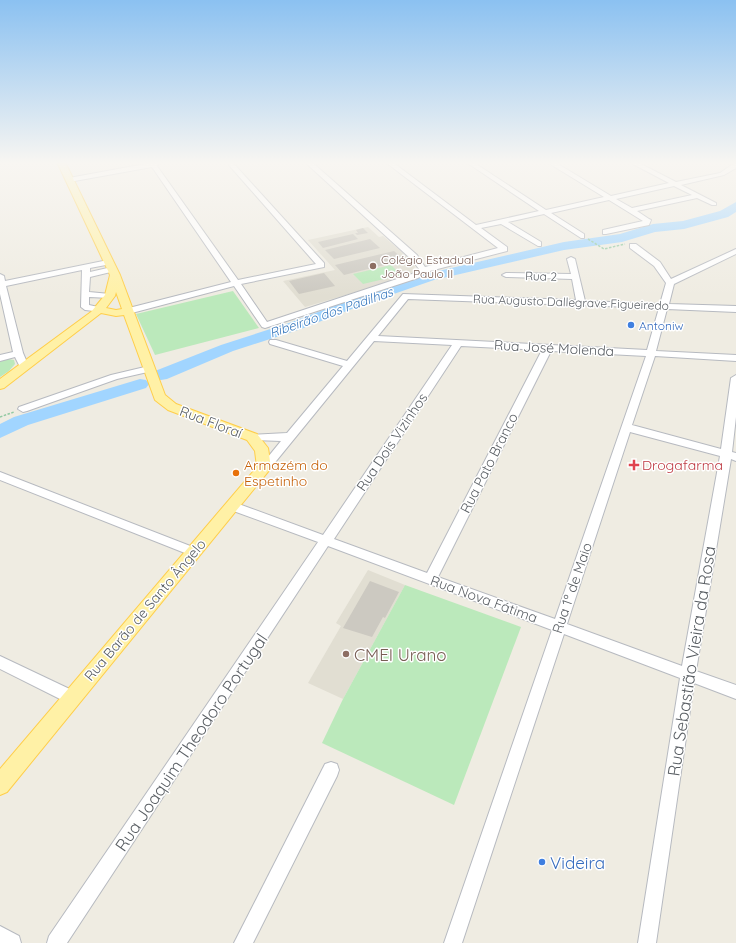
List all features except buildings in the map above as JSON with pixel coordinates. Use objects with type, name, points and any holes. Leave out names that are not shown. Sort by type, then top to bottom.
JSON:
[{"type":"main road","name":"Rua Floraí","points":[[83,208],[112,269],[151,374],[156,392],[166,404],[252,437],[261,445],[264,468]]},
{"type":"main road","points":[[0,384],[83,325],[100,310],[110,296],[112,269]]},
{"type":"main road","points":[[100,310],[116,313],[128,311]]},
{"type":"main road","name":"Rua Barão de Santo Ângelo","points":[[0,785],[264,468]]},
{"type":"street","points":[[184,208],[265,325],[415,276],[423,270],[504,249],[450,208]]},
{"type":"street","points":[[128,311],[236,283],[321,265],[270,208]]},
{"type":"street","points":[[359,208],[414,257],[423,270]]},
{"type":"street","points":[[539,208],[583,237]]},
{"type":"street","points":[[475,227],[559,208]]},
{"type":"street","points":[[606,232],[646,223],[646,218],[629,208]]},
{"type":"street","points":[[633,210],[642,208]]},
{"type":"street","points":[[502,221],[538,244]]},
{"type":"street","points":[[633,246],[658,264],[670,283],[736,252]]},
{"type":"street","points":[[571,258],[581,303]]},
{"type":"street","points":[[722,258],[736,259]]},
{"type":"street","points":[[24,367],[18,353],[1,282],[112,269]]},
{"type":"street","points":[[86,271],[85,307],[100,310]]},
{"type":"street","name":"Rua 2","points":[[506,275],[575,277]]},
{"type":"street","name":"Rua 1º de Maio","points":[[453,943],[651,354],[670,283]]},
{"type":"street","points":[[86,294],[110,296]]},
{"type":"street","name":"Rua Augusto Dallegrave Figueiredo","points":[[406,296],[736,309]]},
{"type":"street","name":"Rua Barão de Santo Ângelo","points":[[264,468],[406,296]]},
{"type":"street","name":"Rua José Molenda","points":[[372,338],[736,358]]},
{"type":"street","points":[[272,342],[350,365]]},
{"type":"street","name":"Rua Dois Vizinhos","points":[[327,541],[458,343]]},
{"type":"street","name":"Rua Pato Branco","points":[[430,579],[548,348]]},
{"type":"street","points":[[0,358],[18,353]]},
{"type":"street","points":[[23,409],[114,377],[151,374]]},
{"type":"street","name":"Rua Sebastião Vieira da Rosa","points":[[647,943],[688,674],[731,455],[736,378]]},
{"type":"street","points":[[626,427],[731,455]]},
{"type":"street","points":[[252,437],[275,438],[290,436]]},
{"type":"street","points":[[0,476],[194,552]]},
{"type":"street","name":"Rua Nova Fátima","points":[[232,506],[736,692]]},
{"type":"street","name":"Rua Joaquim Theodoro Portugal","points":[[56,943],[327,541]]},
{"type":"street","points":[[0,662],[73,698]]},
{"type":"street","points":[[243,943],[331,770]]},
{"type":"street","points":[[0,935],[12,943]]},
{"type":"path","points":[[583,237],[604,249],[626,243],[633,246]]},
{"type":"path","points":[[0,417],[23,409]]},
{"type":"shaded area","name":"Colégio Estadual João Paulo II","points":[[368,227],[379,237],[383,236],[415,263],[414,275],[305,307],[283,281],[335,270],[308,240]]},
{"type":"shaded area","name":"CMEI Urano","points":[[368,570],[405,585],[343,699],[308,683],[341,626],[336,623]]},
{"type":"green space","points":[[391,265],[401,275],[363,284],[353,274]]},
{"type":"green space","points":[[233,291],[259,328],[155,355],[136,314]]},
{"type":"green space","points":[[3,358],[14,360],[15,364],[9,371],[0,377],[0,359]]},
{"type":"green space","points":[[405,585],[521,627],[454,805],[322,743],[343,699]]},
{"type":"waterway","name":"Ribeirão dos Padilhas","points":[[161,375],[227,348],[295,326],[357,302],[430,277],[564,246],[622,238],[653,228],[684,225],[724,214],[733,208]]},
{"type":"waterway","name":"Ribeirão dos Padilhas","points":[[0,432],[21,421],[140,384]]},
{"type":"place","name":"Colégio Estadual João Paulo II","points":[[373,266]]},
{"type":"place","name":"Antoniw","points":[[631,325]]},
{"type":"place","name":"Drogafarma","points":[[634,465]]},
{"type":"place","name":"Armazém do Espetinho","points":[[236,473]]},
{"type":"place","name":"CMEI Urano","points":[[346,654]]},
{"type":"place","name":"Videira","points":[[542,862]]}]
